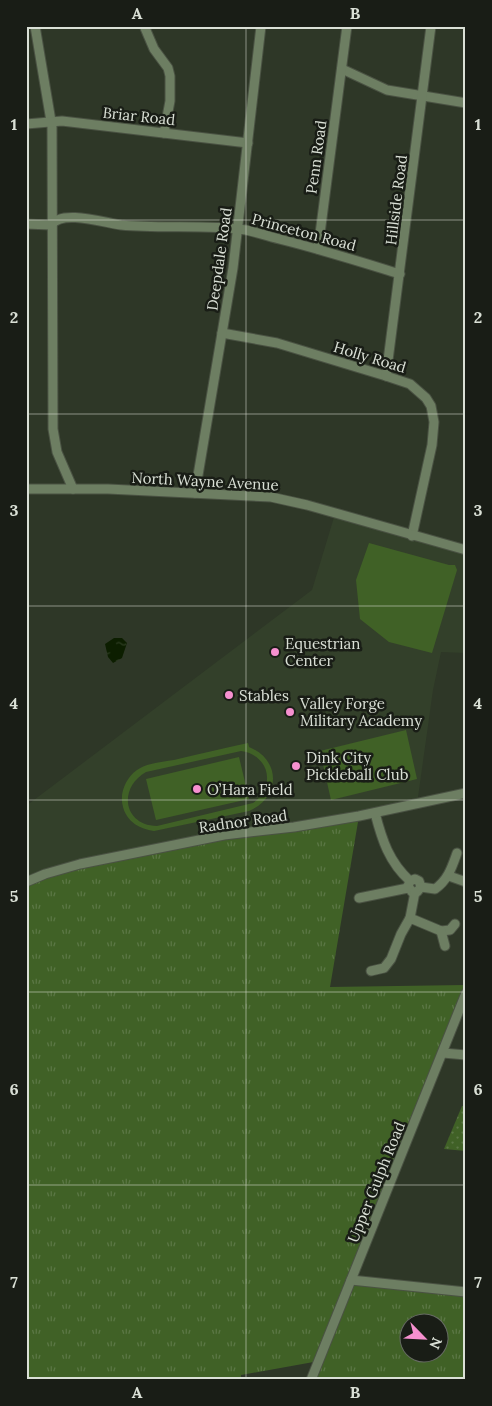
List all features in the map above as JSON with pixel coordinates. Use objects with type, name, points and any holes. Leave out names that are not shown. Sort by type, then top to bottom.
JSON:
[{"type":"street","points":[[35,26],[51,121],[53,429],[57,452],[73,488]]},
{"type":"street","name":"Deepdale Road","points":[[195,494],[232,268],[261,26]]},
{"type":"street","name":"Penn Road","points":[[318,249],[347,26]]},
{"type":"street","name":"Hillside Road","points":[[386,376],[431,26]]},
{"type":"street","points":[[145,28],[154,49],[168,68],[170,76],[170,101],[164,133]]},
{"type":"street","points":[[342,68],[387,90],[466,103]]},
{"type":"street","name":"Briar Road","points":[[26,124],[51,121],[248,142]]},
{"type":"street","name":"Princeton Road","points":[[51,225],[56,220],[62,219],[88,219],[121,225],[246,230],[318,249],[400,274]]},
{"type":"street","points":[[26,224],[51,225]]},
{"type":"street","name":"Holly Road","points":[[222,333],[277,343],[410,384],[420,391],[431,406],[434,422],[432,445],[412,536]]},
{"type":"street","name":"North Wayne Avenue","points":[[26,489],[73,488],[236,495],[285,500],[466,550]]},
{"type":"street","name":"Radnor Road","points":[[26,882],[53,871],[80,864],[224,835],[294,827],[375,813],[466,793]]},
{"type":"street","points":[[371,971],[384,968],[388,964],[400,934],[410,918],[413,887],[387,853],[375,813]]},
{"type":"street","points":[[360,898],[413,887],[435,889],[449,876],[457,853]]},
{"type":"street","points":[[449,876],[466,882]]},
{"type":"street","points":[[410,918],[441,931],[450,930],[455,924]]},
{"type":"street","points":[[441,931],[445,946]]},
{"type":"street","name":"Upper Gulph Road","points":[[311,1380],[466,994]]},
{"type":"street","points":[[443,1053],[466,1055]]},
{"type":"street","points":[[351,1280],[466,1292]]},
{"type":"shaded area","name":"Valley Forge Military Academy","points":[[335,514],[466,550],[466,653],[441,652],[433,690],[417,804],[26,882],[26,806],[312,590]]},
{"type":"green space","points":[[369,543],[455,565],[457,570],[432,653],[389,642],[360,619],[356,580]]},
{"type":"green space","points":[[406,730],[417,779],[331,800],[320,751]]},
{"type":"green space","points":[[248,743],[249,747],[267,761],[272,769],[273,779],[272,788],[267,797],[249,811],[154,831],[144,829],[135,824],[125,812],[122,802],[124,786],[137,770],[150,764]],"holes":[[[241,751],[251,754],[264,765],[267,781],[265,789],[253,803],[157,826],[146,824],[131,813],[128,805],[131,787],[146,772]]]},
{"type":"green space","name":"O’Hara Field","points":[[239,757],[249,799],[156,820],[146,779]]},
{"type":"green space","points":[[359,816],[330,987],[466,985],[466,993],[351,1280],[466,1292],[466,1380],[311,1380],[319,1361],[241,1375],[241,1380],[26,1380],[26,882],[80,864]]},
{"type":"green space","points":[[462,1106],[466,1106],[466,1151],[444,1149]]},
{"type":"water","points":[[114,638],[122,638],[127,643],[122,658],[113,663],[108,657],[105,644]]},
{"type":"place","name":"Equestrian Center","points":[[275,652]]},
{"type":"place","name":"Stables","points":[[229,695]]},
{"type":"place","name":"Valley Forge Military Academy","points":[[290,712]]},
{"type":"place","name":"Dink City Pickleball Club","points":[[296,766]]},
{"type":"place","name":"O’Hara Field","points":[[197,789]]}]
